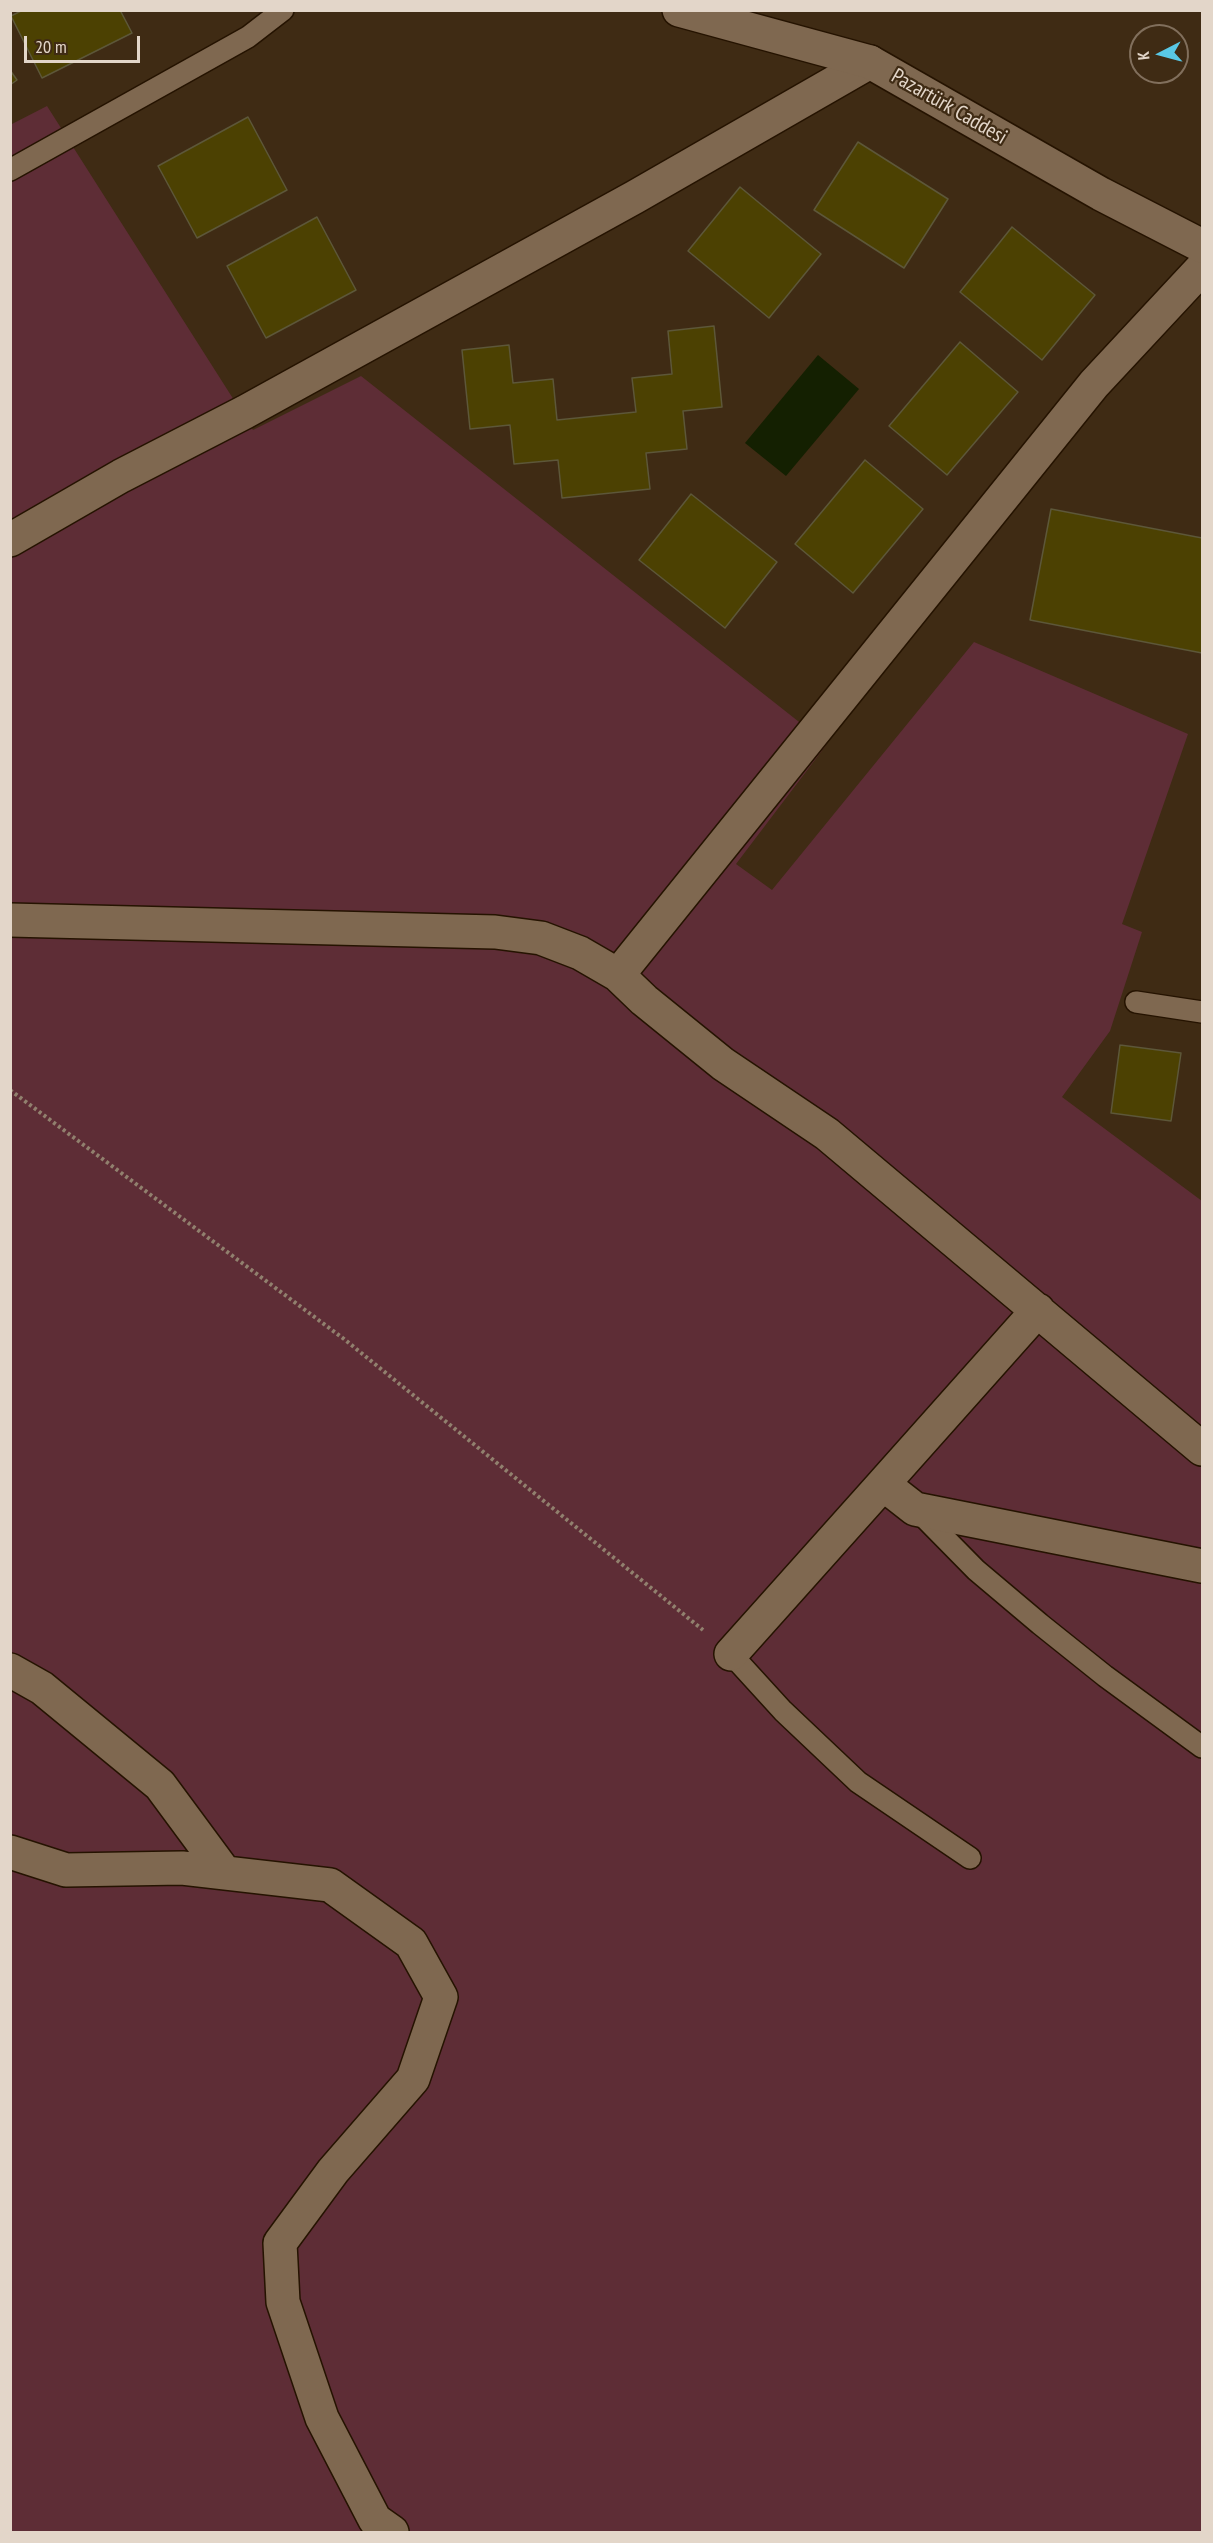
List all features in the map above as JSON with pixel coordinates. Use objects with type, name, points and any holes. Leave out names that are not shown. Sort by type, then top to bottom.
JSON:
[{"type":"street","name":"Pazartürk Caddesi","points":[[679,10],[870,62],[1101,194],[1203,246]]},
{"type":"street","points":[[10,540],[121,476],[245,412],[635,197],[870,62]]},
{"type":"street","points":[[618,975],[1094,384],[1203,268]]},
{"type":"street","points":[[10,920],[495,932],[541,938],[580,953],[618,975],[723,1064],[826,1134],[1203,1449]]},
{"type":"street","points":[[732,1654],[1038,1310]]},
{"type":"street","points":[[883,1484],[915,1509],[1203,1566]]},
{"type":"street","points":[[10,1670],[42,1688],[160,1785],[225,1873]]},
{"type":"street","points":[[10,1852],[66,1870],[182,1868],[330,1885],[411,1943],[441,1997],[413,2079],[333,2171],[280,2243],[283,2302],[322,2418],[375,2520],[392,2532]]},
{"type":"lane","points":[[10,170],[248,37],[283,10]]},
{"type":"lane","points":[[1136,1002],[1203,1012]]},
{"type":"lane","points":[[915,1509],[976,1570],[1040,1624],[1105,1676],[1203,1747]]},
{"type":"lane","points":[[732,1654],[783,1711],[858,1782],[970,1858]]},
{"type":"path","points":[[10,1090],[344,1339],[732,1654]]},
{"type":"shaded area","points":[[47,106],[253,430],[361,376],[827,744],[736,864],[772,890],[974,642],[1188,734],[1122,924],[1142,932],[1110,1031],[1062,1097],[1202,1201],[1202,2532],[11,2532],[10,125]]},
{"type":"shaded area","points":[[818,355],[859,389],[786,476],[745,443]]},
{"type":"building","points":[[23,10],[120,10],[132,33],[42,78],[11,16]]},
{"type":"building","points":[[10,70],[17,80],[10,85]]},
{"type":"building","points":[[248,117],[287,190],[197,238],[158,166]]},
{"type":"building","points":[[858,142],[948,199],[904,268],[814,210]]},
{"type":"building","points":[[740,187],[821,254],[769,318],[688,251]]},
{"type":"building","points":[[317,217],[356,290],[266,338],[227,266]]},
{"type":"building","points":[[1012,227],[1095,295],[1042,360],[960,292]]},
{"type":"building","points":[[714,326],[722,407],[683,411],[687,449],[646,453],[650,489],[562,498],[558,460],[514,464],[510,425],[470,429],[462,350],[509,345],[513,383],[553,379],[557,420],[636,412],[632,378],[672,374],[668,331]]},
{"type":"building","points":[[960,342],[1018,392],[947,475],[889,426]]},
{"type":"building","points":[[865,460],[923,509],[853,593],[795,544]]},
{"type":"building","points":[[691,494],[777,562],[725,628],[639,560]]},
{"type":"building","points":[[1051,509],[1202,538],[1202,653],[1030,620]]},
{"type":"building","points":[[1120,1045],[1181,1053],[1171,1121],[1111,1113]]}]
